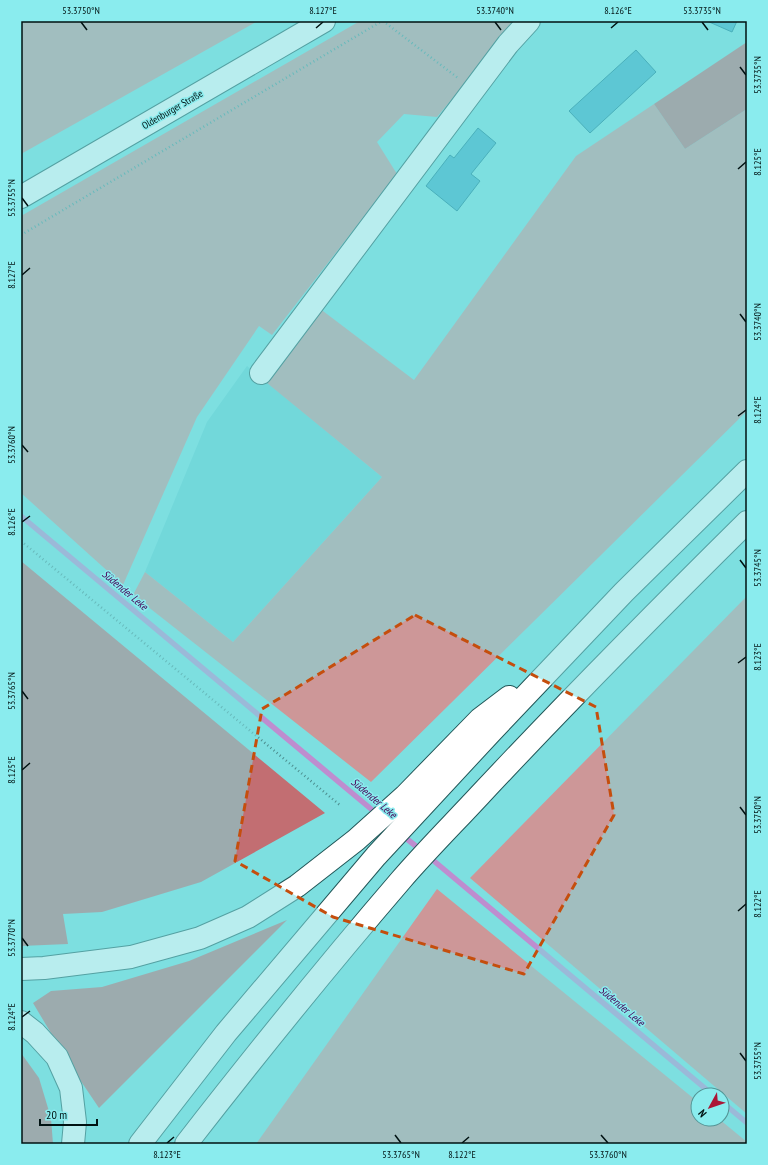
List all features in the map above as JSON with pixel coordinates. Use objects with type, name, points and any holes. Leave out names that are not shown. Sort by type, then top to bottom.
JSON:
[{"type":"main road","name":"Oldenburger Straße","points":[[21,197],[324,21]]},
{"type":"main road","points":[[261,373],[499,56],[529,21]]},
{"type":"main road","points":[[21,969],[44,968],[131,957],[200,938],[248,917],[297,886],[356,840],[412,802],[559,660],[624,592],[747,471]]},
{"type":"main road","points":[[186,1144],[263,1044],[403,878],[517,756],[649,619],[747,522]]},
{"type":"main road","points":[[140,1144],[226,1033],[376,856],[412,802]]},
{"type":"main road","points":[[21,1022],[35,1033],[57,1058],[71,1088],[75,1122],[73,1144]]},
{"type":"path","points":[[21,235],[382,21],[458,78]]},
{"type":"path","points":[[21,542],[341,806]]},
{"type":"highlighted area","points":[[415,615],[596,707],[614,815],[524,974],[333,917],[235,861],[262,709]]},
{"type":"shaded area","points":[[21,21],[258,21],[21,154]]},
{"type":"shaded area","points":[[360,21],[517,21],[437,117],[404,114],[377,142],[397,174],[272,335],[259,326],[197,417],[123,585],[21,493],[21,216]]},
{"type":"shaded area","points":[[747,42],[747,109],[685,149],[654,104]]},
{"type":"shaded area","points":[[654,104],[685,149],[747,109],[747,411],[371,782],[133,595],[145,572],[233,642],[382,477],[267,383],[319,308],[414,380],[576,156]]},
{"type":"shaded area","points":[[247,366],[382,477],[233,642],[145,572],[207,422]]},
{"type":"shaded area","points":[[21,561],[325,813],[201,882],[102,912],[63,914],[68,944],[21,946]]},
{"type":"shaded area","points":[[747,596],[747,1114],[730,1100],[730,1087],[715,1087],[470,878]]},
{"type":"shaded area","points":[[437,889],[690,1095],[690,1127],[729,1127],[747,1142],[747,1144],[256,1144]]},
{"type":"shaded area","points":[[287,920],[99,1108],[70,1065],[33,1003],[51,991],[102,987],[189,961]]},
{"type":"shaded area","points":[[21,1053],[39,1078],[51,1118],[53,1144],[21,1144]]},
{"type":"building","points":[[707,21],[737,21],[732,32]]},
{"type":"building","points":[[636,50],[656,72],[590,133],[569,111]]},
{"type":"building","points":[[478,128],[496,143],[471,174],[480,181],[457,211],[426,186],[450,155],[454,158]]},
{"type":"waterway","name":"Südender Leke","points":[[21,516],[377,814]]},
{"type":"waterway","name":"Südender Leke","points":[[402,835],[422,851]]},
{"type":"waterway","name":"Südender Leke","points":[[428,856],[703,1087]]},
{"type":"waterway","name":"Südender Leke","points":[[730,1109],[747,1123]]}]
